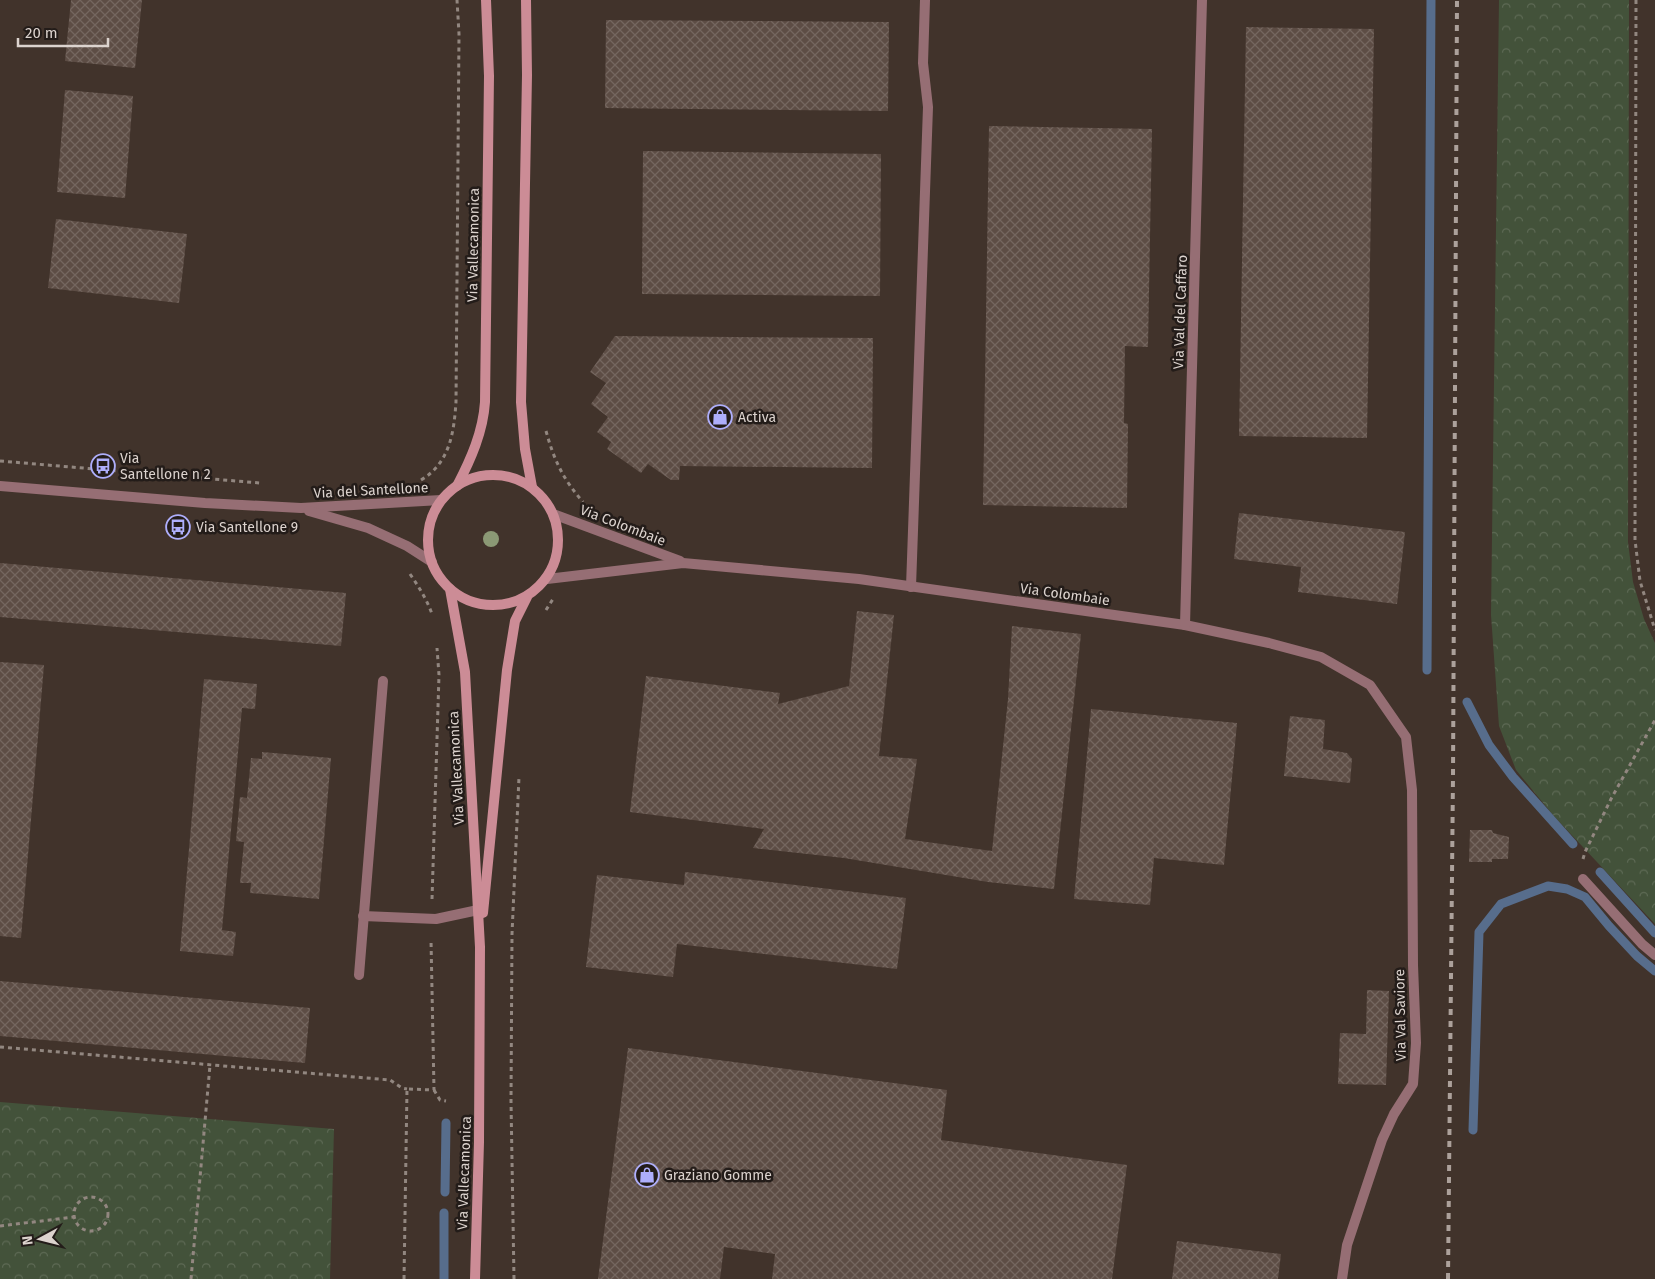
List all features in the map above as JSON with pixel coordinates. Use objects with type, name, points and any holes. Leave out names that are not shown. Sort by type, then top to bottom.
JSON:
[{"type":"main road","name":"Via Vallecamonica","points":[[457,486],[471,457],[484,416],[489,76],[486,0]]},
{"type":"main road","points":[[526,0],[521,402],[525,449],[532,487]]},
{"type":"main road","points":[[486,474],[503,475],[518,479],[532,487],[544,499],[553,514],[558,530],[558,547],[554,564],[547,579],[527,597],[496,606],[479,604],[464,598],[450,589],[439,577],[432,562],[428,541],[431,519],[441,500],[457,486],[471,478],[486,474]]},
{"type":"main road","name":"Via Vallecamonica","points":[[450,589],[465,672],[480,947],[480,1109],[475,1279]]},
{"type":"main road","name":"Via Vallecamonica","points":[[480,947],[507,670],[515,621],[527,597]]},
{"type":"street","points":[[912,586],[928,107],[923,63],[925,0]]},
{"type":"street","name":"Via Val del Caffaro","points":[[1185,625],[1202,0]]},
{"type":"street","name":"Via del Santellone","points":[[0,486],[205,503],[301,508],[441,500]]},
{"type":"street","name":"Via del Santellone","points":[[301,508],[368,528],[407,546],[432,562]]},
{"type":"street","name":"Via Colombaie","points":[[553,514],[683,563]]},
{"type":"street","name":"Via Colombaie","points":[[547,579],[683,563],[859,579],[1185,625],[1269,643],[1321,657],[1370,685],[1406,737]]},
{"type":"street","points":[[358,976],[383,682]]},
{"type":"street","name":"Via Val Saviore","points":[[1342,1279],[1347,1245],[1382,1140],[1394,1114],[1413,1084],[1416,1043],[1413,965],[1412,790],[1406,737]]},
{"type":"street","points":[[1583,879],[1642,944],[1655,955]]},
{"type":"street","points":[[363,916],[436,919],[478,910]]},
{"type":"path","points":[[416,482],[433,473],[448,449],[454,425],[456,402],[457,0]]},
{"type":"path","points":[[1636,0],[1635,540],[1640,581],[1655,630]]},
{"type":"path","points":[[545,428],[558,468],[571,488],[587,505]]},
{"type":"path","points":[[0,461],[267,484]]},
{"type":"path","points":[[541,618],[555,595]]},
{"type":"path","points":[[1583,879],[1582,863],[1584,852],[1655,720]]},
{"type":"path","points":[[514,1279],[511,1100],[512,974],[520,768]]},
{"type":"path","points":[[0,1047],[390,1080],[402,1088],[407,1088]]},
{"type":"path","points":[[192,1279],[210,1065]]},
{"type":"path","points":[[434,1090],[440,1100],[446,1102]]},
{"type":"path","points":[[91,1197],[101,1200],[107,1209],[107,1220],[100,1229],[95,1231],[84,1230],[74,1217],[77,1206],[85,1198],[91,1197]]},
{"type":"path","points":[[0,1226],[74,1217]]},
{"type":"green space","points":[[1499,0],[1629,0],[1628,542],[1633,582],[1644,619],[1655,643],[1655,924],[1553,815],[1516,770],[1499,726],[1491,615]]},
{"type":"green space","points":[[0,1102],[334,1129],[330,1279],[0,1279]]},
{"type":"building","points":[[71,0],[142,0],[135,68],[65,61]]},
{"type":"building","points":[[606,20],[889,22],[888,111],[605,108]]},
{"type":"building","points":[[1246,27],[1374,29],[1367,438],[1239,436]]},
{"type":"building","points":[[65,90],[133,96],[125,198],[57,192]]},
{"type":"building","points":[[989,126],[1152,129],[1148,347],[1125,346],[1124,423],[1128,424],[1127,508],[983,505]]},
{"type":"building","points":[[643,151],[881,154],[880,296],[642,294]]},
{"type":"building","points":[[56,219],[187,234],[179,303],[48,288]]},
{"type":"building","points":[[615,336],[873,338],[872,468],[680,466],[679,480],[671,480],[648,464],[641,473],[607,449],[611,442],[597,432],[608,417],[591,404],[606,383],[590,372]]},
{"type":"building","points":[[1239,513],[1405,532],[1397,604],[1298,592],[1301,567],[1234,559]]},
{"type":"building","points":[[0,563],[346,593],[341,646],[0,617]]},
{"type":"building","points":[[857,611],[894,615],[879,756],[917,759],[905,839],[992,851],[1008,699],[1012,626],[1081,634],[1054,889],[988,882],[844,858],[753,848],[764,829],[630,812],[646,676],[780,693],[778,704],[849,686]]},
{"type":"building","points":[[0,662],[44,665],[21,938],[0,936]]},
{"type":"building","points":[[204,679],[257,684],[255,709],[242,708],[222,930],[236,932],[233,956],[180,951]]},
{"type":"building","points":[[1091,709],[1237,723],[1224,865],[1154,858],[1150,905],[1074,899]]},
{"type":"building","points":[[1290,716],[1325,720],[1323,749],[1347,753],[1352,759],[1350,783],[1284,776]]},
{"type":"building","points":[[262,752],[331,758],[319,899],[250,893],[251,883],[240,883],[244,842],[236,841],[240,797],[247,798],[251,758],[262,759]]},
{"type":"building","points":[[1470,830],[1492,830],[1493,833],[1509,837],[1508,859],[1492,859],[1492,862],[1469,862]]},
{"type":"building","points":[[685,872],[906,898],[897,969],[677,944],[673,977],[586,967],[597,875],[684,885]]},
{"type":"building","points":[[0,981],[310,1008],[305,1063],[0,1036]]},
{"type":"building","points":[[1367,990],[1389,991],[1386,1085],[1338,1084],[1340,1033],[1366,1034]]},
{"type":"building","points":[[628,1048],[947,1090],[941,1140],[1127,1165],[1112,1279],[772,1279],[775,1254],[724,1247],[720,1279],[598,1279]]},
{"type":"building","points":[[1177,1241],[1281,1254],[1278,1279],[1172,1279]]},
{"type":"waterway","points":[[1427,670],[1431,0]]},
{"type":"waterway","points":[[1467,702],[1489,745],[1513,777],[1573,844]]},
{"type":"waterway","points":[[1600,872],[1655,933]]},
{"type":"waterway","points":[[1473,1130],[1479,932],[1501,904],[1548,886],[1567,889],[1585,897],[1637,956],[1655,971]]},
{"type":"waterway","points":[[445,1192],[446,1123]]},
{"type":"waterway","points":[[444,1213],[444,1279]]},
{"type":"railway","points":[[1448,1279],[1457,0]]},
{"type":"place","name":"Activa","points":[[720,417]]},
{"type":"place","name":"Via Santellone n 2","points":[[103,466]]},
{"type":"place","name":"Via Santellone 9","points":[[178,527]]},
{"type":"place","name":"Graziano Gomme","points":[[647,1175]]}]
